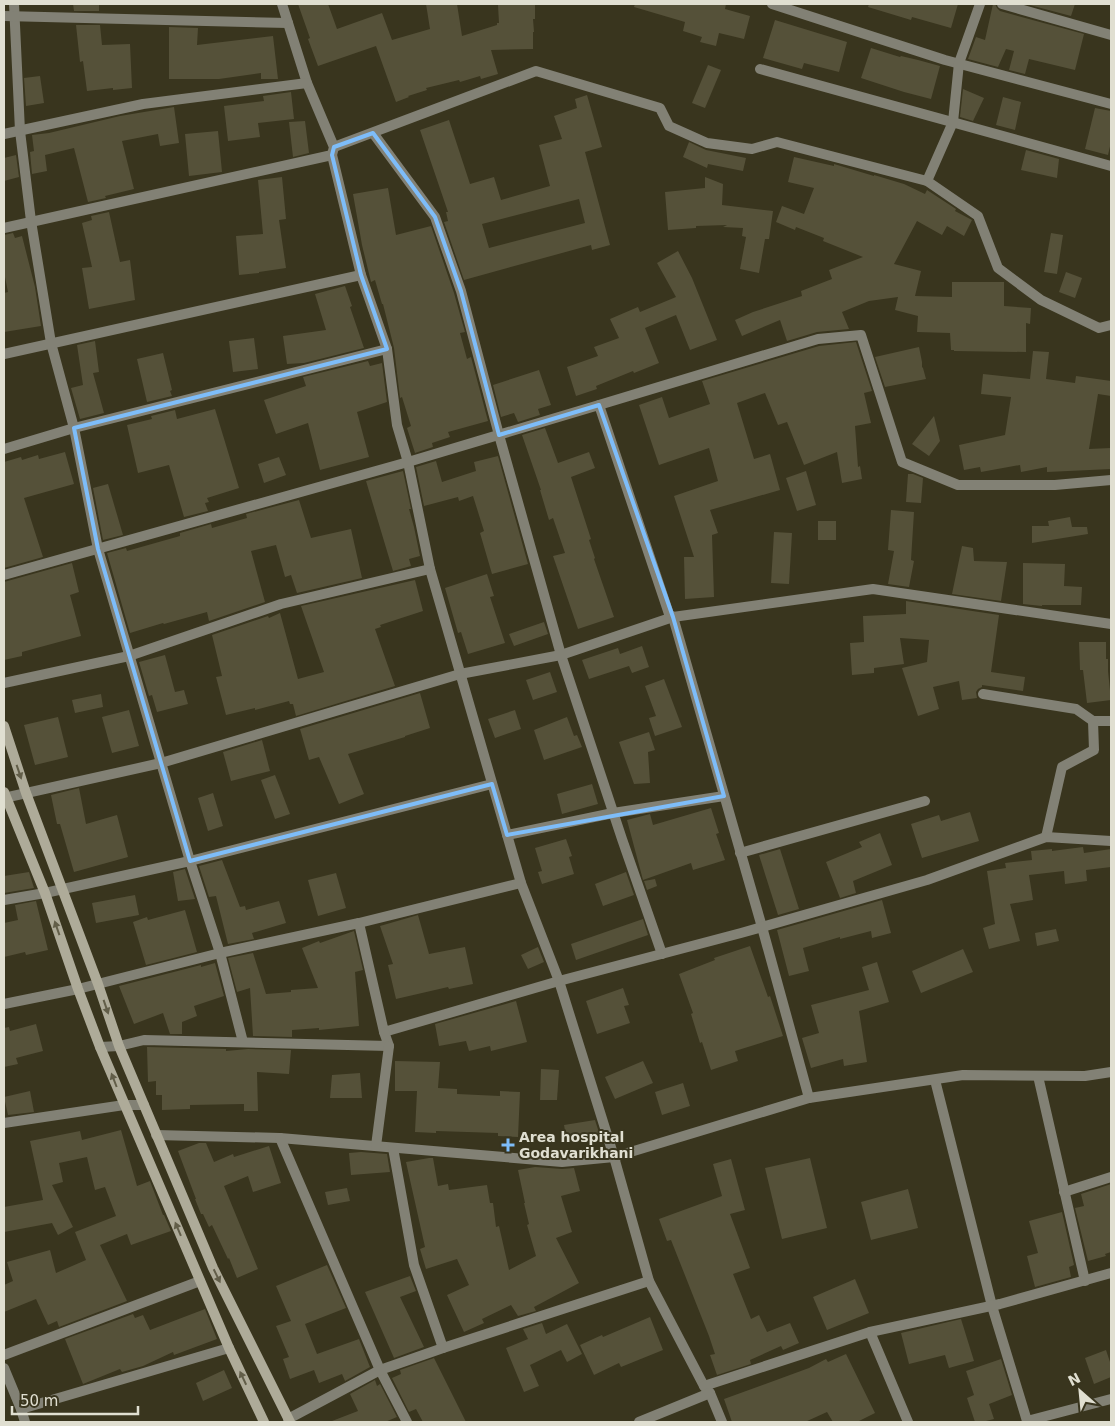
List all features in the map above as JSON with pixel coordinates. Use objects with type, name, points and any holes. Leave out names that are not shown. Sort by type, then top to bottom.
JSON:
[{"type":"main road","points":[[4,726],[26,793],[120,1046],[156,1135],[214,1268],[289,1420]]},
{"type":"main road","points":[[4,796],[45,893],[78,989],[124,1106],[229,1348],[264,1422]]},
{"type":"street","points":[[14,4],[9,16],[20,131],[31,221],[51,343],[74,428],[98,549],[190,860],[220,953],[243,1042]]},
{"type":"street","points":[[282,4],[307,83],[333,151],[361,275],[387,349],[396,425],[408,462],[430,569],[521,884],[559,981],[614,1157],[649,1281],[722,1422]]},
{"type":"street","points":[[772,4],[959,63],[1111,104]]},
{"type":"street","points":[[927,181],[953,122],[959,63],[980,4]]},
{"type":"street","points":[[1002,4],[1111,35]]},
{"type":"street","points":[[9,16],[288,23]]},
{"type":"street","points":[[760,69],[1111,166]]},
{"type":"street","points":[[4,228],[333,151],[373,133],[536,71],[660,108],[669,126],[707,143],[752,149],[777,142],[927,181],[978,216],[998,268],[1041,300],[1099,328],[1111,325]]},
{"type":"street","points":[[4,134],[143,104],[307,83]]},
{"type":"street","points":[[373,133],[435,217],[462,291],[499,435],[561,656],[662,954]]},
{"type":"street","points":[[4,354],[361,275]]},
{"type":"street","points":[[4,575],[408,462],[818,339],[861,335],[902,462],[958,485],[1056,485],[1111,480]]},
{"type":"street","points":[[4,449],[74,428],[387,349]]},
{"type":"street","points":[[599,404],[669,614],[673,617],[809,1098]]},
{"type":"street","points":[[4,682],[129,656],[281,604],[430,569]]},
{"type":"street","points":[[4,796],[26,793],[161,763],[460,674],[561,656],[673,617],[873,589],[1111,624]]},
{"type":"street","points":[[983,694],[1076,709],[1093,721],[1111,721]]},
{"type":"street","points":[[1046,837],[1062,767],[1094,750],[1093,721]]},
{"type":"street","points":[[4,900],[45,893],[190,860],[492,784]]},
{"type":"street","points":[[507,834],[613,813],[724,796]]},
{"type":"street","points":[[740,853],[925,801]]},
{"type":"street","points":[[384,1032],[559,981],[762,927],[926,880],[1046,837],[1111,841]]},
{"type":"street","points":[[4,1004],[78,989],[220,953],[360,923],[521,884]]},
{"type":"street","points":[[360,923],[388,1046],[376,1146]]},
{"type":"street","points":[[100,1047],[120,1046],[144,1040],[388,1046]]},
{"type":"street","points":[[156,1135],[280,1138],[562,1162],[614,1157],[809,1098],[964,1075],[1085,1076],[1111,1072]]},
{"type":"street","points":[[1038,1076],[1085,1281]]},
{"type":"street","points":[[935,1080],[992,1306],[1027,1421],[1111,1399]]},
{"type":"street","points":[[4,1122],[144,1105]]},
{"type":"street","points":[[280,1138],[380,1370],[407,1422]]},
{"type":"street","points":[[393,1148],[414,1265],[443,1348]]},
{"type":"street","points":[[1064,1192],[1111,1176]]},
{"type":"street","points":[[640,1422],[707,1390],[870,1332],[992,1306],[1111,1273]]},
{"type":"street","points":[[4,1355],[200,1281]]},
{"type":"street","points":[[289,1420],[380,1370],[649,1281]]},
{"type":"street","points":[[870,1332],[908,1422]]},
{"type":"street","points":[[22,1409],[229,1348]]},
{"type":"street","points":[[4,1368],[22,1409],[25,1422]]},
{"type":"highlighted area","points":[[373,133],[435,217],[461,291],[499,435],[599,405],[673,617],[724,796],[507,835],[492,784],[190,861],[98,549],[74,428],[387,349],[361,275],[332,155],[334,147]]},
{"type":"building","points":[[73,4],[99,4],[99,11],[74,11]]},
{"type":"building","points":[[298,4],[328,4],[337,29],[382,13],[392,40],[430,29],[426,4],[457,4],[462,36],[497,25],[499,23],[498,5],[535,4],[533,49],[491,50],[498,74],[481,79],[480,76],[460,82],[459,80],[426,88],[427,90],[396,102],[376,46],[318,66]]},
{"type":"building","points":[[635,4],[726,4],[725,9],[750,16],[744,39],[719,33],[716,46],[700,42],[702,37],[683,31],[685,22],[634,7]]},
{"type":"building","points":[[869,4],[958,4],[951,28],[912,17],[911,20],[868,7]]},
{"type":"building","points":[[993,4],[1000,11],[1084,34],[1075,70],[1029,59],[1025,74],[1009,70],[1014,51],[1006,49],[998,67],[968,59],[976,37],[985,40]]},
{"type":"building","points":[[1026,4],[1075,4],[1071,16]]},
{"type":"building","points":[[775,20],[847,42],[839,72],[804,63],[802,69],[763,58]]},
{"type":"building","points":[[76,25],[100,25],[102,45],[130,44],[132,88],[87,91],[83,61],[80,62]]},
{"type":"building","points":[[169,27],[198,28],[197,45],[273,36],[278,79],[261,79],[261,73],[219,79],[169,79]]},
{"type":"building","points":[[871,48],[940,66],[931,99],[861,78]]},
{"type":"building","points":[[708,65],[721,70],[705,108],[692,103]]},
{"type":"building","points":[[40,76],[44,103],[26,106],[24,78]]},
{"type":"building","points":[[963,89],[984,98],[973,121],[960,117]]},
{"type":"building","points":[[291,92],[294,119],[258,123],[260,137],[228,141],[224,106],[264,101],[263,96]]},
{"type":"building","points":[[587,95],[602,147],[585,152],[610,245],[592,250],[591,245],[464,280],[444,222],[448,221],[446,212],[448,212],[420,130],[449,120],[470,184],[494,177],[501,200],[550,186],[539,145],[562,139],[554,116],[577,108],[575,99]],"holes":[[[579,199],[585,223],[489,248],[482,224]]]},
{"type":"building","points":[[1003,97],[1021,102],[1015,130],[996,125]]},
{"type":"building","points":[[174,107],[179,143],[160,146],[158,134],[122,141],[134,189],[88,202],[74,148],[45,155],[47,171],[32,174],[30,152],[34,151],[32,135],[49,133],[120,116]]},
{"type":"building","points":[[1095,108],[1111,111],[1111,142],[1108,155],[1085,149]]},
{"type":"building","points":[[305,121],[309,153],[293,157],[289,122]]},
{"type":"building","points":[[218,131],[222,172],[189,176],[185,134]]},
{"type":"building","points":[[689,142],[706,150],[746,158],[743,171],[708,164],[707,168],[683,157]]},
{"type":"building","points":[[1026,150],[1059,159],[1057,178],[1021,170]]},
{"type":"building","points":[[16,155],[19,177],[4,181],[4,158]]},
{"type":"building","points":[[794,157],[834,166],[834,164],[874,175],[904,184],[925,194],[927,190],[956,209],[955,211],[972,220],[964,236],[947,226],[942,235],[917,221],[894,264],[921,271],[915,296],[952,297],[952,282],[1004,282],[1004,306],[1031,308],[1030,324],[1026,323],[1026,352],[951,350],[950,333],[917,332],[918,316],[895,310],[898,297],[869,301],[842,312],[849,329],[817,332],[787,341],[780,320],[742,336],[735,320],[802,296],[801,291],[832,279],[829,270],[863,257],[823,241],[824,238],[796,227],[795,230],[776,222],[782,206],[804,214],[814,188],[788,182]]},
{"type":"building","points":[[282,177],[286,219],[279,220],[286,268],[239,275],[236,236],[263,234],[258,180]]},
{"type":"building","points":[[705,177],[723,184],[722,205],[773,211],[769,239],[765,239],[759,273],[740,269],[746,237],[742,236],[743,228],[723,227],[727,225],[696,226],[696,228],[668,230],[665,192],[705,188]]},
{"type":"building","points":[[388,188],[396,235],[431,226],[454,293],[465,332],[460,333],[467,359],[471,357],[488,421],[448,432],[450,437],[432,443],[433,447],[415,453],[407,428],[411,426],[402,397],[400,398],[394,348],[375,280],[371,282],[353,194]]},
{"type":"building","points":[[109,212],[120,262],[130,260],[135,300],[89,309],[82,268],[92,267],[82,223],[92,220],[91,216]]},
{"type":"building","points":[[13,233],[15,238],[22,236],[35,287],[41,326],[4,332],[4,293],[8,292],[4,272],[4,235]]},
{"type":"building","points":[[1051,233],[1063,235],[1057,274],[1044,272]]},
{"type":"building","points":[[678,251],[692,278],[717,340],[690,350],[676,315],[645,328],[659,363],[634,373],[633,371],[596,386],[597,389],[576,396],[567,367],[598,356],[594,347],[619,338],[610,319],[638,307],[640,312],[676,297],[657,263]]},
{"type":"building","points":[[1066,272],[1082,278],[1075,298],[1059,292]]},
{"type":"building","points":[[345,286],[364,348],[304,363],[287,364],[283,336],[326,330],[315,294]]},
{"type":"building","points":[[254,338],[258,369],[233,372],[229,341]]},
{"type":"building","points":[[95,341],[99,372],[93,373],[104,413],[80,419],[71,388],[83,385],[77,345]]},
{"type":"building","points":[[856,342],[872,391],[864,393],[871,423],[855,426],[858,467],[860,466],[862,479],[842,483],[837,452],[804,465],[787,422],[778,425],[765,393],[737,403],[754,459],[770,454],[780,490],[710,510],[718,533],[712,535],[714,597],[685,599],[684,557],[694,557],[674,496],[718,481],[709,448],[659,465],[639,405],[662,397],[669,418],[710,404],[702,381],[819,346]]},
{"type":"building","points":[[919,347],[926,379],[885,387],[875,357]]},
{"type":"building","points":[[1033,351],[1049,352],[1046,379],[1075,383],[1076,376],[1111,381],[1111,396],[1098,394],[1089,449],[1111,448],[1111,469],[1047,472],[1047,467],[1021,472],[1020,465],[981,472],[980,467],[964,470],[959,445],[1005,435],[1011,397],[981,394],[983,374],[1030,379]]},
{"type":"building","points":[[163,353],[172,396],[147,402],[137,359]]},
{"type":"building","points":[[368,361],[370,366],[382,363],[387,402],[357,412],[369,457],[320,470],[308,423],[276,434],[264,400],[306,386],[303,377]]},
{"type":"building","points":[[539,370],[551,405],[538,409],[540,415],[518,422],[514,413],[501,417],[493,385]]},
{"type":"building","points":[[215,409],[239,488],[207,498],[209,502],[205,503],[208,511],[184,517],[169,465],[138,473],[127,425],[152,419],[151,416],[175,410],[177,419]]},
{"type":"building","points":[[934,416],[940,441],[929,456],[912,444]]},
{"type":"building","points":[[545,428],[558,463],[589,452],[595,468],[571,477],[591,539],[589,540],[594,559],[614,617],[578,629],[553,556],[565,553],[553,518],[549,520],[522,435]]},
{"type":"building","points":[[65,452],[74,484],[24,498],[43,557],[4,568],[4,462],[21,457],[22,460],[38,455],[39,459]]},
{"type":"building","points":[[498,456],[528,564],[492,574],[480,533],[484,531],[473,496],[459,501],[458,497],[424,506],[416,467],[436,461],[442,482],[476,471],[474,462]]},
{"type":"building","points":[[279,457],[286,475],[264,483],[258,464]]},
{"type":"building","points":[[403,471],[411,509],[409,509],[420,556],[409,559],[411,566],[393,571],[366,481]]},
{"type":"building","points":[[806,471],[816,505],[797,511],[786,478]]},
{"type":"building","points":[[908,474],[923,478],[921,503],[906,502]]},
{"type":"building","points":[[108,484],[123,535],[103,540],[93,488]]},
{"type":"building","points":[[299,500],[311,538],[351,529],[362,578],[297,593],[291,575],[285,577],[276,545],[251,551],[265,602],[209,621],[207,612],[130,633],[107,553],[126,548],[127,551],[180,536],[180,533],[211,524],[212,528],[247,518],[246,514]]},
{"type":"building","points":[[891,510],[914,512],[911,560],[914,561],[909,587],[888,584],[894,551],[888,550]]},
{"type":"building","points":[[1070,517],[1072,527],[1087,527],[1088,534],[1032,543],[1032,526],[1049,526],[1048,521]]},
{"type":"building","points":[[818,521],[836,521],[836,540],[818,540]]},
{"type":"building","points":[[774,532],[792,533],[789,584],[771,583]]},
{"type":"building","points":[[962,546],[973,548],[974,561],[1007,562],[1001,601],[952,594]]},
{"type":"building","points":[[72,563],[79,592],[70,595],[81,636],[22,652],[22,656],[4,660],[4,582]]},
{"type":"building","points":[[1023,563],[1065,564],[1064,586],[1082,587],[1081,605],[1042,606],[1023,604]]},
{"type":"building","points":[[487,574],[494,596],[490,597],[505,643],[468,654],[461,632],[458,633],[445,588]]},
{"type":"building","points":[[415,580],[423,611],[380,625],[381,627],[375,629],[395,686],[296,716],[293,704],[290,704],[289,701],[226,715],[216,677],[222,676],[212,635],[280,613],[298,679],[324,672],[301,606]]},
{"type":"building","points":[[906,601],[999,615],[991,672],[1025,677],[1023,691],[982,685],[976,692],[977,698],[962,700],[959,681],[933,687],[939,709],[918,716],[902,668],[927,662],[929,640],[900,638],[904,664],[874,668],[874,673],[852,675],[850,643],[864,642],[863,616],[906,614]]},
{"type":"building","points":[[544,622],[548,634],[514,646],[509,634]]},
{"type":"building","points":[[1079,642],[1106,642],[1111,700],[1087,703],[1083,670],[1080,670]]},
{"type":"building","points":[[642,646],[649,667],[632,673],[629,666],[589,679],[582,660],[618,648],[620,654]]},
{"type":"building","points":[[165,655],[175,692],[184,690],[188,704],[157,712],[152,695],[149,696],[139,662]]},
{"type":"building","points":[[550,672],[557,692],[533,700],[526,680]]},
{"type":"building","points":[[664,679],[682,727],[655,736],[649,718],[656,716],[645,686]]},
{"type":"building","points":[[420,693],[430,728],[348,754],[364,794],[339,804],[319,757],[309,760],[300,729]]},
{"type":"building","points":[[101,694],[103,707],[75,713],[72,700]]},
{"type":"building","points":[[129,710],[139,746],[112,753],[102,717]]},
{"type":"building","points":[[515,710],[521,729],[495,738],[488,719]]},
{"type":"building","points":[[58,717],[68,757],[35,765],[24,725]]},
{"type":"building","points":[[567,717],[574,736],[577,735],[582,747],[544,760],[534,730]]},
{"type":"building","points":[[649,732],[655,750],[648,752],[650,783],[634,784],[619,742]]},
{"type":"building","points":[[262,740],[270,771],[231,781],[223,752]]},
{"type":"building","points":[[275,775],[290,814],[275,819],[261,780]]},
{"type":"building","points":[[592,784],[598,804],[562,814],[557,794]]},
{"type":"building","points":[[79,788],[86,824],[117,815],[128,857],[74,872],[60,824],[57,824],[51,795]]},
{"type":"building","points":[[213,793],[223,826],[208,831],[198,798]]},
{"type":"building","points":[[711,808],[719,833],[716,834],[725,860],[693,870],[691,863],[643,880],[627,820],[650,814],[653,825]]},
{"type":"building","points":[[970,812],[979,841],[922,858],[911,824],[939,815],[941,821]]},
{"type":"building","points":[[880,833],[892,865],[853,881],[856,893],[840,898],[826,862],[862,847],[859,842]]},
{"type":"building","points":[[566,839],[572,856],[569,857],[574,874],[542,884],[538,872],[542,871],[535,848]]},
{"type":"building","points":[[1083,847],[1084,853],[1111,849],[1111,867],[1086,870],[1087,881],[1065,884],[1064,871],[1029,875],[1033,900],[1010,904],[1020,941],[989,949],[983,928],[995,924],[987,871],[1006,868],[1005,863],[1032,860],[1031,851],[1052,849],[1052,851]]},
{"type":"building","points":[[780,849],[799,909],[778,915],[759,855]]},
{"type":"building","points":[[222,860],[240,907],[245,906],[246,910],[279,901],[286,923],[252,933],[254,939],[228,944],[216,896],[209,897],[199,866]]},
{"type":"building","points":[[185,869],[195,899],[178,901],[173,872]]},
{"type":"building","points":[[29,872],[34,888],[4,893],[4,876]]},
{"type":"building","points":[[626,872],[634,895],[603,906],[595,884]]},
{"type":"building","points":[[336,873],[346,908],[318,916],[308,880]]},
{"type":"building","points":[[655,879],[657,886],[647,890],[644,881]]},
{"type":"building","points":[[135,895],[139,915],[96,923],[92,903]]},
{"type":"building","points":[[882,900],[891,933],[872,938],[871,931],[840,939],[840,937],[803,948],[809,971],[789,976],[777,930]]},
{"type":"building","points":[[36,901],[48,950],[26,955],[25,952],[4,957],[4,923],[18,920],[15,905]]},
{"type":"building","points":[[185,910],[197,952],[146,965],[133,922],[147,917],[148,920]]},
{"type":"building","points":[[418,915],[429,954],[465,947],[473,984],[449,989],[448,987],[396,999],[388,965],[393,964],[380,926]]},
{"type":"building","points":[[643,919],[648,935],[576,960],[571,944]]},
{"type":"building","points":[[1056,929],[1059,941],[1037,946],[1035,933]]},
{"type":"building","points":[[354,931],[363,970],[355,972],[359,1026],[319,1030],[319,1028],[292,1030],[292,1037],[253,1036],[250,988],[237,992],[228,958],[253,953],[266,994],[318,988],[302,948]]},
{"type":"building","points":[[750,946],[768,997],[770,996],[783,1036],[735,1051],[738,1061],[711,1070],[702,1042],[700,1043],[691,1014],[693,1013],[679,974],[715,960],[714,958]]},
{"type":"building","points":[[538,947],[544,962],[528,969],[521,955]]},
{"type":"building","points":[[963,949],[973,972],[921,993],[912,971]]},
{"type":"building","points":[[877,962],[889,1002],[859,1011],[867,1062],[844,1066],[843,1059],[811,1068],[802,1038],[819,1033],[811,1005],[869,990],[862,967]]},
{"type":"building","points":[[215,963],[224,996],[194,1006],[197,1016],[182,1022],[182,1034],[170,1034],[163,1013],[134,1024],[119,986]]},
{"type":"building","points":[[623,988],[629,1005],[624,1006],[630,1023],[597,1034],[586,1001]]},
{"type":"building","points":[[516,1001],[527,1042],[491,1051],[490,1046],[469,1051],[466,1041],[439,1046],[435,1024]]},
{"type":"building","points":[[36,1024],[43,1051],[16,1058],[18,1064],[4,1067],[4,1028],[9,1027],[10,1031]]},
{"type":"building","points":[[147,1047],[226,1049],[226,1051],[248,1049],[291,1050],[289,1074],[257,1072],[258,1111],[244,1111],[244,1104],[190,1105],[190,1109],[162,1110],[162,1095],[156,1095],[156,1081],[148,1082]]},
{"type":"building","points":[[395,1061],[440,1062],[438,1088],[457,1089],[457,1094],[500,1096],[500,1091],[520,1092],[518,1137],[498,1136],[498,1133],[415,1132],[417,1091],[395,1091]]},
{"type":"building","points":[[643,1061],[653,1083],[615,1099],[605,1077]]},
{"type":"building","points":[[541,1069],[559,1070],[557,1100],[540,1100]]},
{"type":"building","points":[[360,1073],[362,1098],[330,1098],[332,1075]]},
{"type":"building","points":[[683,1083],[690,1106],[662,1115],[655,1092]]},
{"type":"building","points":[[30,1091],[34,1112],[8,1115],[4,1097]]},
{"type":"building","points":[[595,1120],[600,1136],[567,1142],[564,1125]]},
{"type":"building","points":[[121,1130],[137,1186],[150,1181],[171,1231],[131,1245],[127,1234],[100,1245],[127,1301],[59,1327],[57,1321],[48,1325],[36,1299],[4,1312],[4,1285],[13,1281],[7,1262],[50,1250],[56,1273],[86,1260],[75,1232],[116,1216],[105,1187],[95,1190],[87,1157],[59,1163],[63,1182],[52,1185],[73,1227],[58,1235],[52,1223],[4,1232],[4,1207],[43,1200],[30,1141],[80,1131],[82,1140]]},
{"type":"building","points":[[199,1143],[206,1143],[214,1162],[233,1154],[234,1157],[269,1146],[281,1183],[253,1192],[248,1176],[224,1186],[258,1269],[237,1278],[212,1225],[209,1227],[203,1214],[201,1214],[178,1151]]},
{"type":"building","points":[[349,1153],[387,1154],[390,1172],[351,1175]]},
{"type":"building","points":[[433,1158],[438,1186],[448,1184],[449,1190],[487,1185],[490,1203],[493,1203],[496,1227],[499,1226],[509,1270],[536,1256],[527,1225],[529,1224],[518,1170],[535,1167],[574,1168],[580,1191],[561,1196],[572,1232],[556,1238],[579,1283],[534,1307],[536,1311],[518,1316],[511,1305],[482,1319],[484,1323],[464,1332],[447,1295],[469,1285],[457,1259],[426,1269],[420,1249],[425,1247],[406,1162]]},
{"type":"building","points":[[810,1158],[827,1228],[782,1239],[765,1168]]},
{"type":"building","points":[[731,1159],[745,1210],[730,1214],[750,1268],[733,1274],[751,1319],[759,1315],[767,1332],[790,1323],[799,1343],[783,1350],[781,1346],[750,1360],[751,1364],[717,1375],[710,1355],[715,1354],[709,1336],[671,1240],[667,1241],[659,1219],[722,1196],[713,1164]]},
{"type":"building","points":[[1111,1184],[1111,1252],[1105,1254],[1106,1256],[1088,1261],[1075,1208],[1084,1206],[1081,1194]]},
{"type":"building","points":[[347,1188],[350,1201],[328,1205],[325,1192]]},
{"type":"building","points":[[908,1189],[918,1228],[871,1240],[861,1202]]},
{"type":"building","points":[[1062,1212],[1074,1265],[1069,1267],[1071,1277],[1035,1287],[1027,1256],[1038,1253],[1029,1221]]},
{"type":"building","points":[[327,1265],[346,1308],[305,1324],[317,1354],[359,1339],[370,1367],[345,1381],[342,1374],[319,1383],[314,1370],[290,1379],[283,1359],[289,1357],[276,1326],[291,1321],[276,1286]]},
{"type":"building","points":[[410,1276],[416,1291],[400,1297],[424,1347],[394,1358],[365,1292]]},
{"type":"building","points":[[855,1279],[869,1313],[827,1330],[813,1297]]},
{"type":"building","points":[[205,1309],[217,1339],[174,1355],[173,1352],[143,1366],[122,1372],[120,1369],[83,1384],[65,1339],[133,1314],[135,1318],[143,1315],[150,1330]]},
{"type":"building","points":[[650,1317],[663,1350],[621,1367],[619,1363],[594,1375],[580,1345]]},
{"type":"building","points":[[961,1319],[974,1361],[949,1368],[945,1355],[909,1364],[901,1333]]},
{"type":"building","points":[[542,1323],[546,1334],[567,1324],[582,1354],[567,1362],[561,1350],[530,1365],[539,1386],[524,1392],[506,1348],[528,1339],[523,1329]]},
{"type":"building","points":[[1106,1350],[1111,1365],[1111,1377],[1094,1384],[1085,1358]]},
{"type":"building","points":[[846,1354],[875,1413],[857,1422],[833,1422],[827,1412],[805,1422],[732,1422],[724,1399],[809,1368],[826,1359],[828,1362]]},
{"type":"building","points":[[434,1358],[466,1422],[423,1422],[416,1409],[409,1412],[392,1378],[401,1374],[400,1370]]},
{"type":"building","points":[[1001,1359],[1012,1395],[989,1404],[994,1419],[975,1422],[967,1398],[974,1395],[966,1371]]},
{"type":"building","points":[[224,1370],[232,1388],[203,1401],[196,1383]]},
{"type":"building","points":[[375,1380],[377,1386],[380,1384],[397,1417],[385,1422],[332,1422],[358,1411],[350,1394]]},
{"type":"place","name":"Area hospital Godavarikhani","points":[[508,1145]]}]
